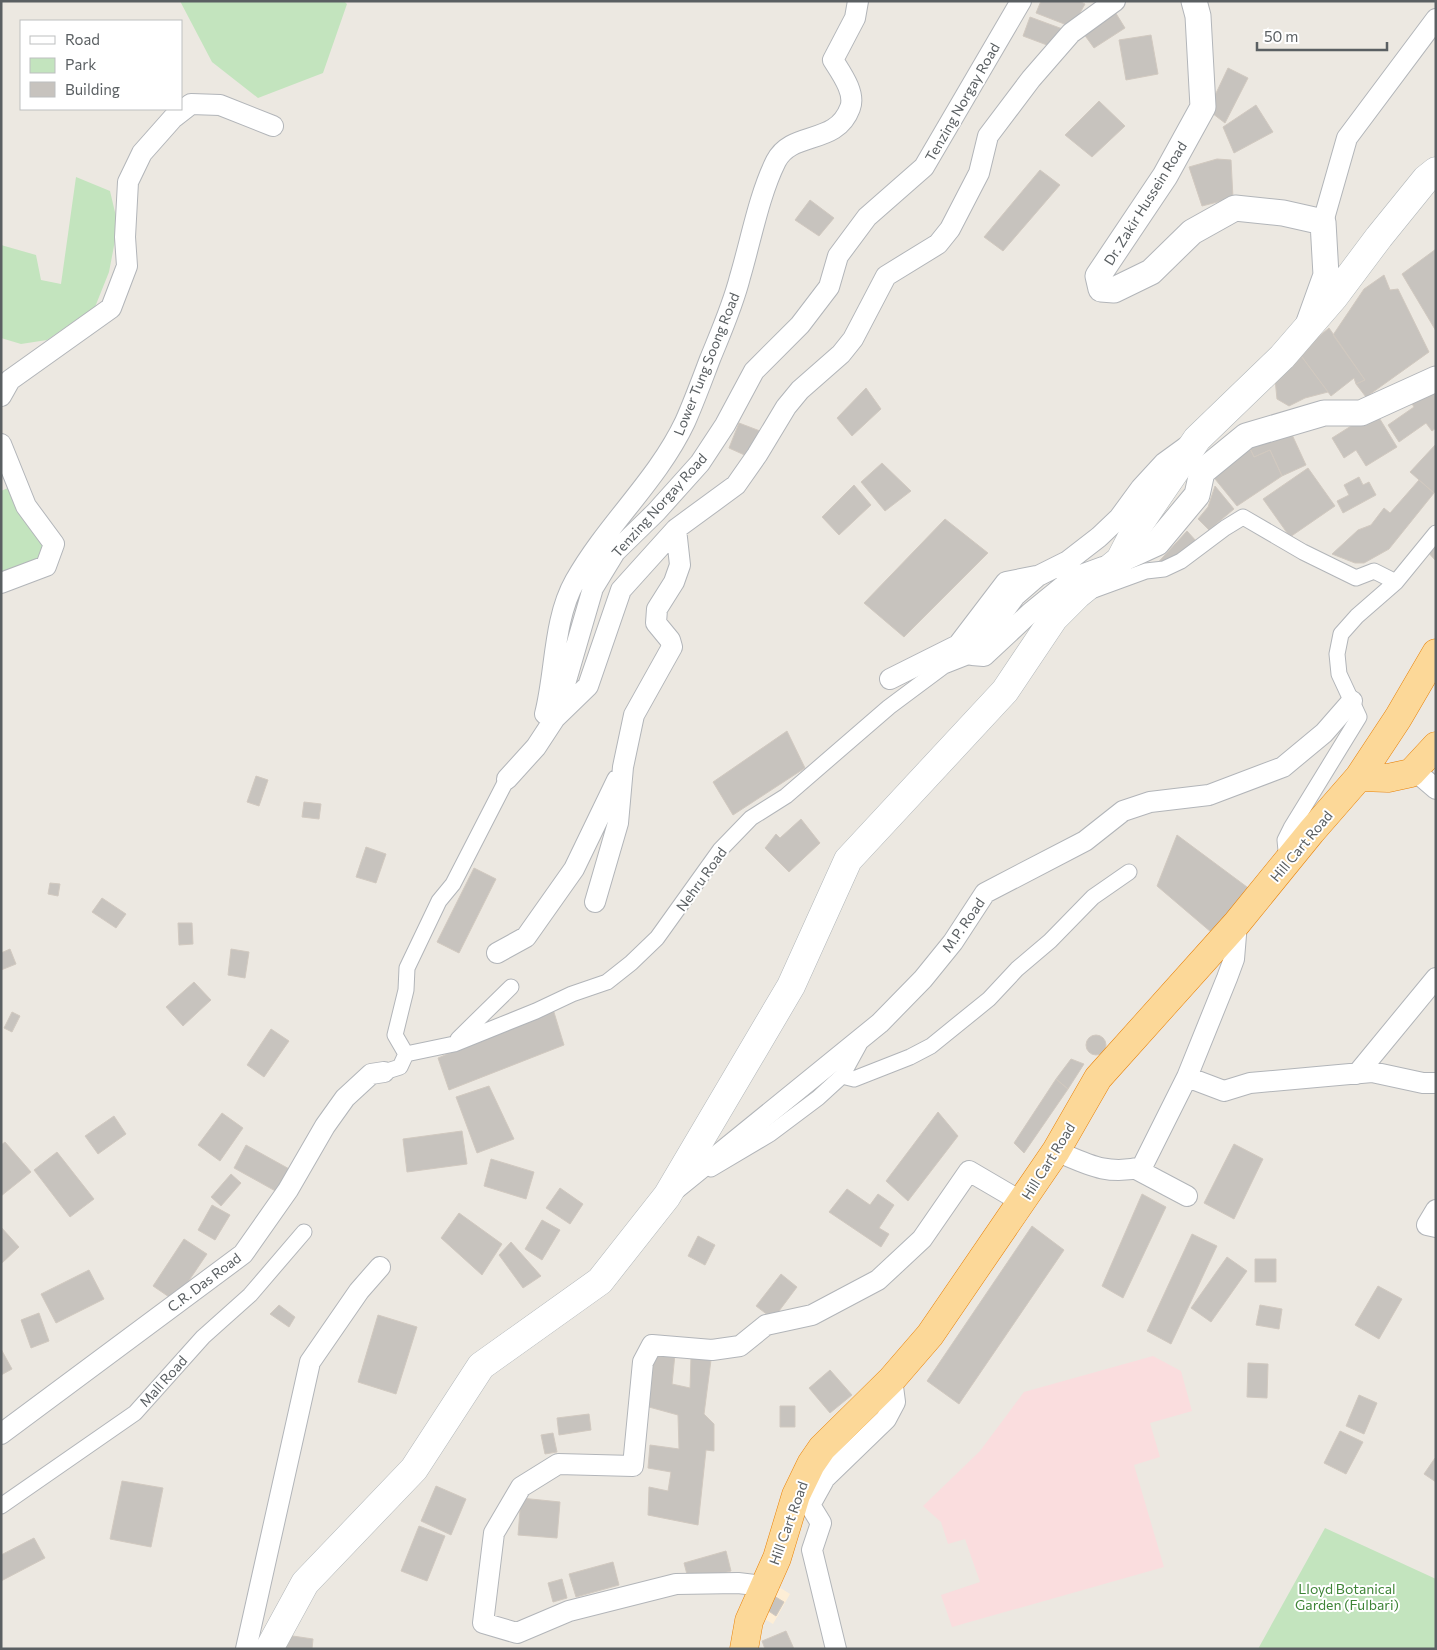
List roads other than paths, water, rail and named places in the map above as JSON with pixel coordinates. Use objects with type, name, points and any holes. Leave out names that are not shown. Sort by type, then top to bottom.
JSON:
[{"type":"highway","name":"Hill Cart Road","points":[[744,1649],[749,1621],[776,1558],[796,1494],[811,1464],[835,1433],[892,1379],[947,1312],[1056,1151],[1098,1078],[1238,922],[1357,779],[1398,718],[1436,652]]},
{"type":"highway","points":[[1357,779],[1426,776],[1436,746]]},
{"type":"main road","points":[[269,1649],[305,1583],[414,1469],[481,1366],[600,1281],[667,1196],[791,986],[848,860],[1005,691],[1054,618],[1073,599],[1120,560],[1137,526],[1197,439],[1282,357],[1334,298],[1426,179],[1436,171]]},
{"type":"street","name":"Lower Tung Soong Road","points":[[536,747],[548,700],[565,603],[575,582],[595,550],[654,475],[685,422],[737,288],[754,223],[776,159],[794,144],[832,132],[844,121],[851,106],[848,84],[833,60],[855,18],[858,1]]},
{"type":"street","name":"Tenzing Norgay Road","points":[[555,718],[593,588],[615,552],[656,512],[700,464],[725,424],[754,371],[800,324],[829,287],[838,256],[868,217],[924,167],[1021,1]]},
{"type":"street","points":[[384,1072],[400,1067],[406,1054],[395,1035],[406,990],[407,968],[439,901],[453,884],[508,779],[536,747],[555,718],[588,686],[622,590],[676,529],[736,485],[786,407],[800,390],[841,354],[853,339],[886,276],[938,244],[950,229],[979,173],[988,136],[1031,79],[1071,33],[1115,1]]},
{"type":"street","name":"Dr. Zakir Hussein Road","points":[[1194,1],[1198,16],[1202,108],[1165,176],[1098,276],[1101,289],[1114,290],[1151,272],[1192,232],[1235,208],[1283,213],[1323,222]]},
{"type":"street","points":[[1308,327],[1326,275],[1323,222],[1346,138],[1436,19]]},
{"type":"street","points":[[1,396],[10,380],[111,308],[127,266],[128,182],[142,152],[174,118],[191,104],[220,105],[273,126]]},
{"type":"street","points":[[972,655],[984,656],[1030,613],[1073,578],[1157,543],[1197,495],[1202,472],[1246,436],[1324,413],[1362,413],[1436,379]]},
{"type":"street","points":[[890,679],[958,645],[1006,582],[1038,576],[1068,562],[1119,518],[1141,488],[1164,463],[1197,439]]},
{"type":"street","points":[[1,444],[26,506],[54,544],[46,566],[1,583]]},
{"type":"street","points":[[1073,599],[1146,571],[1164,569],[1181,561],[1243,517],[1302,552],[1356,578],[1374,571],[1396,582]]},
{"type":"street","points":[[595,902],[618,823],[623,766],[634,715],[672,647],[670,640],[656,624],[657,609],[674,582],[680,565],[676,529]]},
{"type":"street","points":[[1287,861],[1285,840],[1291,828],[1359,717],[1339,674],[1337,654],[1341,634],[1357,616],[1396,582],[1436,533]]},
{"type":"street","points":[[972,655],[1015,596],[1038,576]]},
{"type":"street","name":"Nehru Road","points":[[406,1054],[454,1044],[536,1011],[572,994],[608,982],[657,938],[720,850],[751,818],[786,796],[889,707],[944,666],[972,655]]},
{"type":"street","name":"M.P. Road","points":[[667,1196],[865,1035],[924,979],[953,942],[985,893],[1085,840],[1123,811],[1150,802],[1208,795],[1282,767],[1324,733],[1352,701]]},
{"type":"street","points":[[497,953],[526,936],[574,869],[623,766]]},
{"type":"street","points":[[842,1076],[854,1079],[910,1057],[931,1046],[989,999],[1017,969],[1094,898],[1129,872]]},
{"type":"street","points":[[1056,1151],[1103,1170],[1126,1172],[1142,1167],[1187,1077],[1234,959],[1238,922]]},
{"type":"street","points":[[1357,1074],[1436,978]]},
{"type":"street","points":[[454,1044],[511,987]]},
{"type":"street","points":[[667,1196],[770,1134],[818,1098],[842,1076],[845,1067],[865,1035]]},
{"type":"street","name":"C.R. Das Road","points":[[1,1434],[243,1254],[288,1190],[325,1126],[345,1098],[370,1074],[384,1072]]},
{"type":"street","points":[[1187,1077],[1224,1091],[1250,1083],[1372,1072],[1423,1083],[1436,1083]]},
{"type":"street","points":[[1136,1169],[1186,1196]]},
{"type":"street","points":[[764,1586],[738,1583],[676,1584],[570,1612],[517,1633],[483,1623],[494,1533],[521,1486],[558,1464],[633,1466],[643,1362],[652,1345],[712,1350],[740,1346],[766,1325],[812,1315],[878,1280],[922,1239],[969,1171],[1022,1202]]},
{"type":"street","points":[[1436,1210],[1428,1224],[1436,1226]]},
{"type":"street","name":"Mall Road","points":[[1,1506],[38,1483],[135,1413],[203,1337],[250,1295],[304,1232]]},
{"type":"street","points":[[246,1649],[310,1362],[359,1291],[380,1267]]},
{"type":"street","points":[[836,1649],[812,1550],[821,1523],[810,1505],[825,1478],[886,1419],[895,1402],[892,1379]]},
{"type":"park label","name":"Lloyd Botanical Garden (Fulbari)","points":[[1347,1596]]}]
